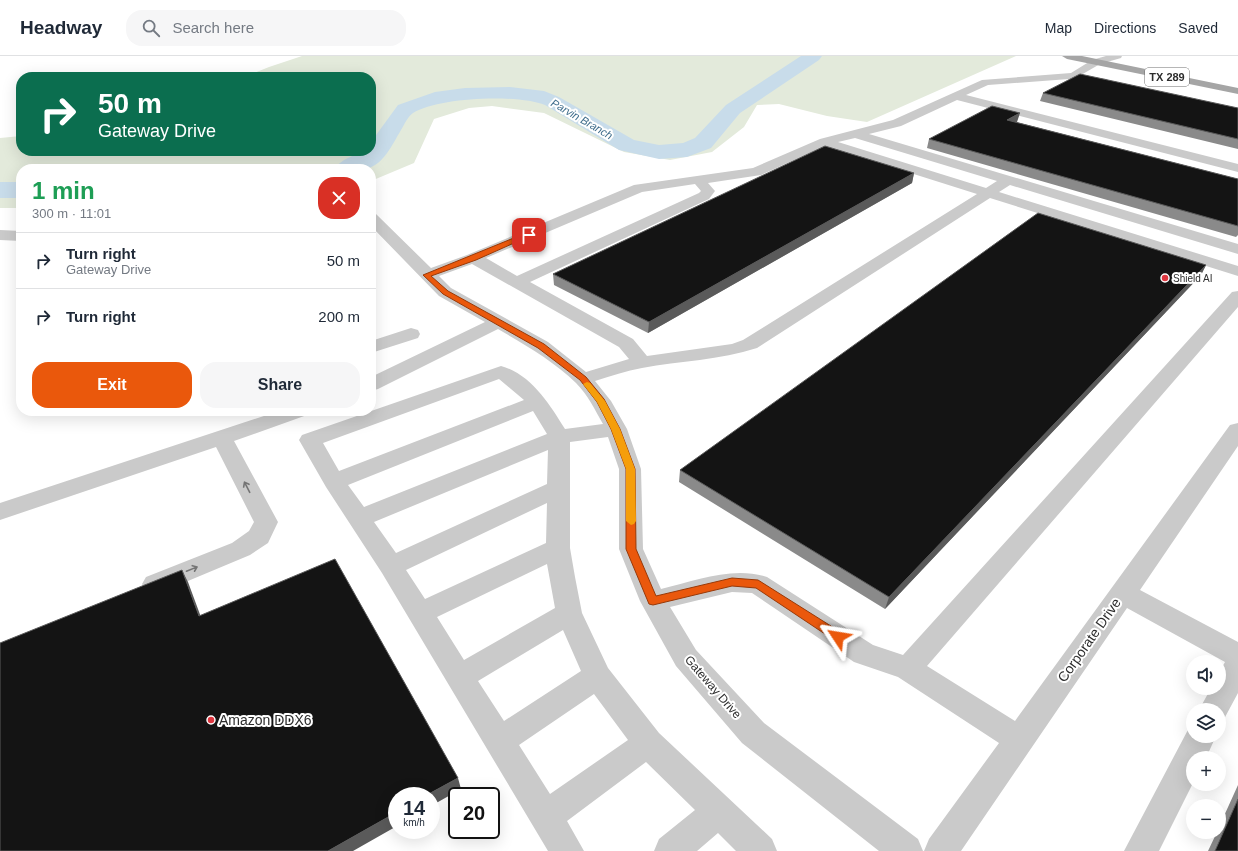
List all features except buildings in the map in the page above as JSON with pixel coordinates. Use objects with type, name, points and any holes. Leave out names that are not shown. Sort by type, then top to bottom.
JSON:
[{"type":"main road","name":"TX 289","points":[[1067,56],[1098,58],[1238,91]]},
{"type":"main road","name":"TX 289","points":[[1115,57],[1238,83]]},
{"type":"street","points":[[1069,76],[1098,58],[1115,57]]},
{"type":"street","points":[[427,275],[473,258],[639,188],[756,172],[824,142],[898,123],[986,82],[1069,76],[1112,83]]},
{"type":"street","points":[[955,96],[1238,168]]},
{"type":"street","points":[[855,134],[1007,181],[1238,249]]},
{"type":"street","points":[[824,142],[1238,271]]},
{"type":"street","points":[[517,282],[704,196],[708,191],[698,179]]},
{"type":"street","points":[[583,379],[618,367],[642,362],[735,349],[750,344],[1007,181]]},
{"type":"street","name":"Gateway Drive","points":[[376,222],[445,292],[541,346],[583,379],[601,401],[616,429],[630,469],[631,549],[653,601],[686,658],[753,733],[906,851]]},
{"type":"street","points":[[0,235],[16,236]]},
{"type":"street","points":[[473,258],[626,343],[642,362]]},
{"type":"street","points":[[908,668],[1238,296]]},
{"type":"street","points":[[376,383],[498,322]]},
{"type":"street","points":[[376,345],[412,334]]},
{"type":"street","points":[[568,851],[391,566],[360,518],[334,482],[310,440],[501,372],[520,385],[538,402],[559,437],[558,548],[569,613],[597,676],[648,743],[760,851]]},
{"type":"street","points":[[334,482],[538,402]]},
{"type":"street","points":[[0,512],[222,438],[282,416]]},
{"type":"street","points":[[360,518],[559,437],[616,429]]},
{"type":"street","name":"Corporate Drive","points":[[941,851],[1238,430]]},
{"type":"street","points":[[131,593],[241,549],[259,537],[266,522],[222,438]]},
{"type":"street","points":[[391,566],[558,488]]},
{"type":"street","points":[[419,613],[558,548]]},
{"type":"street","points":[[653,601],[732,582],[758,584],[864,654],[908,668],[1019,740]]},
{"type":"street","points":[[1123,592],[1238,655]]},
{"type":"street","points":[[459,677],[569,613]]},
{"type":"street","points":[[1218,703],[1238,665]]},
{"type":"street","points":[[499,741],[597,676]]},
{"type":"street","points":[[547,816],[648,743]]},
{"type":"street","points":[[1141,851],[1197,743]]},
{"type":"street","points":[[671,851],[718,811]]},
{"type":"green space","points":[[302,56],[1016,56],[867,122],[827,116],[779,104],[757,105],[744,127],[712,152],[670,160],[624,152],[544,113],[492,106],[469,108],[434,119],[414,163],[376,179],[376,164],[16,164],[16,208],[0,208],[0,138],[16,136],[16,156],[376,156],[376,72],[256,72]]},
{"type":"waterway","name":"Parvin Branch","points":[[376,151],[405,109],[435,98],[465,94],[510,93],[537,95],[552,101],[627,145],[659,152],[687,150],[703,143],[733,109],[813,56]]},
{"type":"waterway","name":"Parvin Branch","points":[[357,164],[373,156]]},
{"type":"waterway","name":"Parvin Branch","points":[[0,190],[16,190]]},
{"type":"slow traffic","points":[[587,384],[601,401],[616,429],[630,469],[631,521]]},
{"type":"place","name":"Shield AI","points":[[1165,278]]},
{"type":"place","name":"Amazon DDX6","points":[[211,720]]},
{"type":"route","points":[[529,235],[427,275],[445,292],[541,346],[583,379],[601,401],[616,429],[630,469],[631,549],[653,601],[732,582],[758,584],[838,637]]}]
